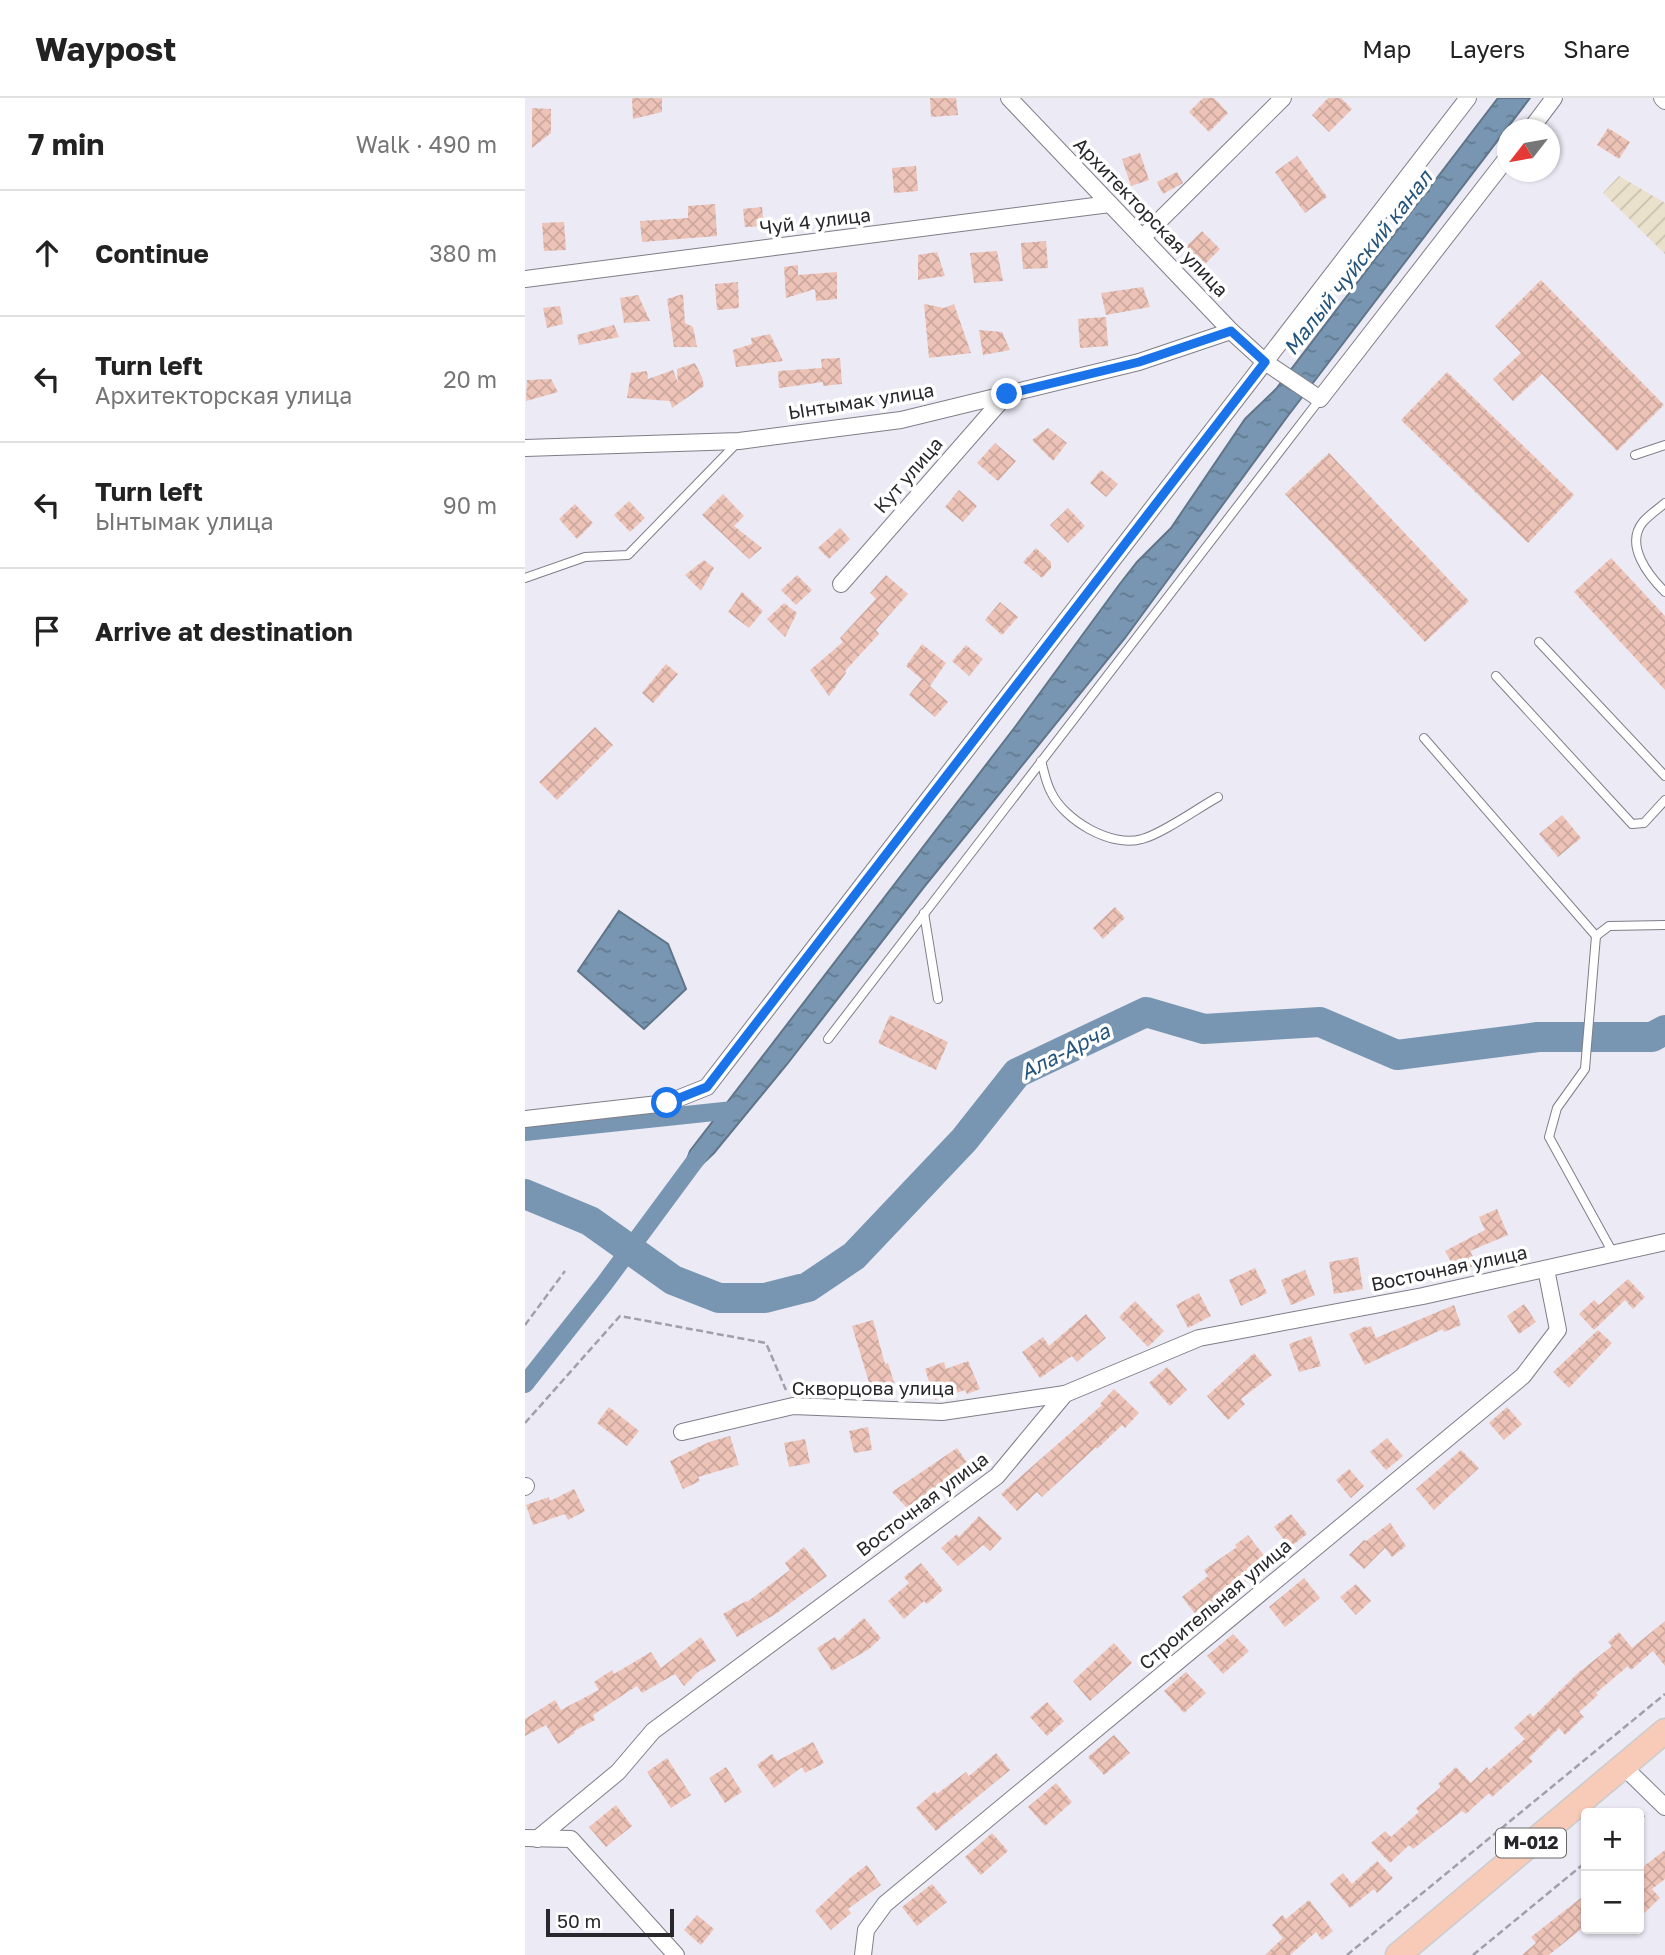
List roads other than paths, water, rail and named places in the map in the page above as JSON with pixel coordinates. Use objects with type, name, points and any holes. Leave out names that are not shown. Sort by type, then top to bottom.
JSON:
[{"type":"main road","name":"М-012","points":[[1398,1955],[1665,1731]]},
{"type":"street","name":"Архитекторская улица","points":[[1009,98],[1231,331],[1265,362],[1316,396]]},
{"type":"street","points":[[1142,238],[1283,98]]},
{"type":"street","points":[[525,1119],[667,1103],[707,1087],[1468,98]]},
{"type":"street","points":[[1539,119],[1555,98]]},
{"type":"street","points":[[1316,396],[1497,170]]},
{"type":"street","name":"Чуй 4 улица","points":[[525,279],[1110,204]]},
{"type":"street","name":"Ынтымак улица","points":[[525,448],[739,441],[901,420],[1139,362],[1231,331]]},
{"type":"street","name":"Кут улица","points":[[841,584],[1007,394]]},
{"type":"street","name":"Восточная улица","points":[[531,1838],[618,1773],[653,1731],[997,1476],[1065,1394],[1199,1338],[1423,1296],[1665,1242]]},
{"type":"street","name":"Строительная улица","points":[[863,1955],[866,1930],[885,1904],[1523,1376],[1557,1330],[1546,1269]]},
{"type":"street","name":"Скворцова улица","points":[[682,1432],[793,1406],[942,1412],[1065,1394]]},
{"type":"street","points":[[1623,1766],[1665,1807]]},
{"type":"street","points":[[531,1838],[571,1839],[676,1955]]},
{"type":"lane","points":[[828,1039],[1316,396]]},
{"type":"lane","points":[[525,578],[585,557],[628,555],[739,441]]},
{"type":"lane","points":[[1635,455],[1665,445]]},
{"type":"lane","points":[[1665,503],[1641,524],[1636,546],[1647,573],[1665,592]]},
{"type":"lane","points":[[1539,642],[1665,776]]},
{"type":"lane","points":[[1496,676],[1632,824],[1644,823],[1665,800]]},
{"type":"lane","points":[[1425,738],[1596,936],[1585,1069],[1557,1108],[1549,1136],[1613,1254]]},
{"type":"lane","points":[[1041,761],[1051,792],[1059,804],[1075,819],[1107,839],[1131,842],[1145,839],[1218,797]]},
{"type":"lane","points":[[924,913],[938,999]]},
{"type":"lane","points":[[1596,936],[1609,926],[1665,925]]},
{"type":"water","points":[[1498,98],[1530,98],[1514,119],[1497,119],[1497,141],[1287,417],[1125,638],[714,1153],[695,1171],[685,1165],[690,1151],[1015,727],[1119,585],[1137,562],[1171,528],[1245,419],[1276,389]]},
{"type":"water","points":[[619,911],[668,944],[686,989],[644,1029],[578,971]]},
{"type":"waterway","name":"Ала-Арча","points":[[525,1194],[590,1221],[673,1280],[719,1298],[765,1298],[808,1287],[854,1256],[964,1140],[1017,1073],[1146,1012],[1204,1029],[1320,1022],[1397,1055],[1538,1037],[1652,1037],[1665,1030]]},
{"type":"waterway","points":[[525,1132],[733,1110]]},
{"type":"waterway","points":[[525,1384],[604,1284],[703,1150]]},
{"type":"water label","name":"Малый чуйский канал","points":[[1358,263]]}]
